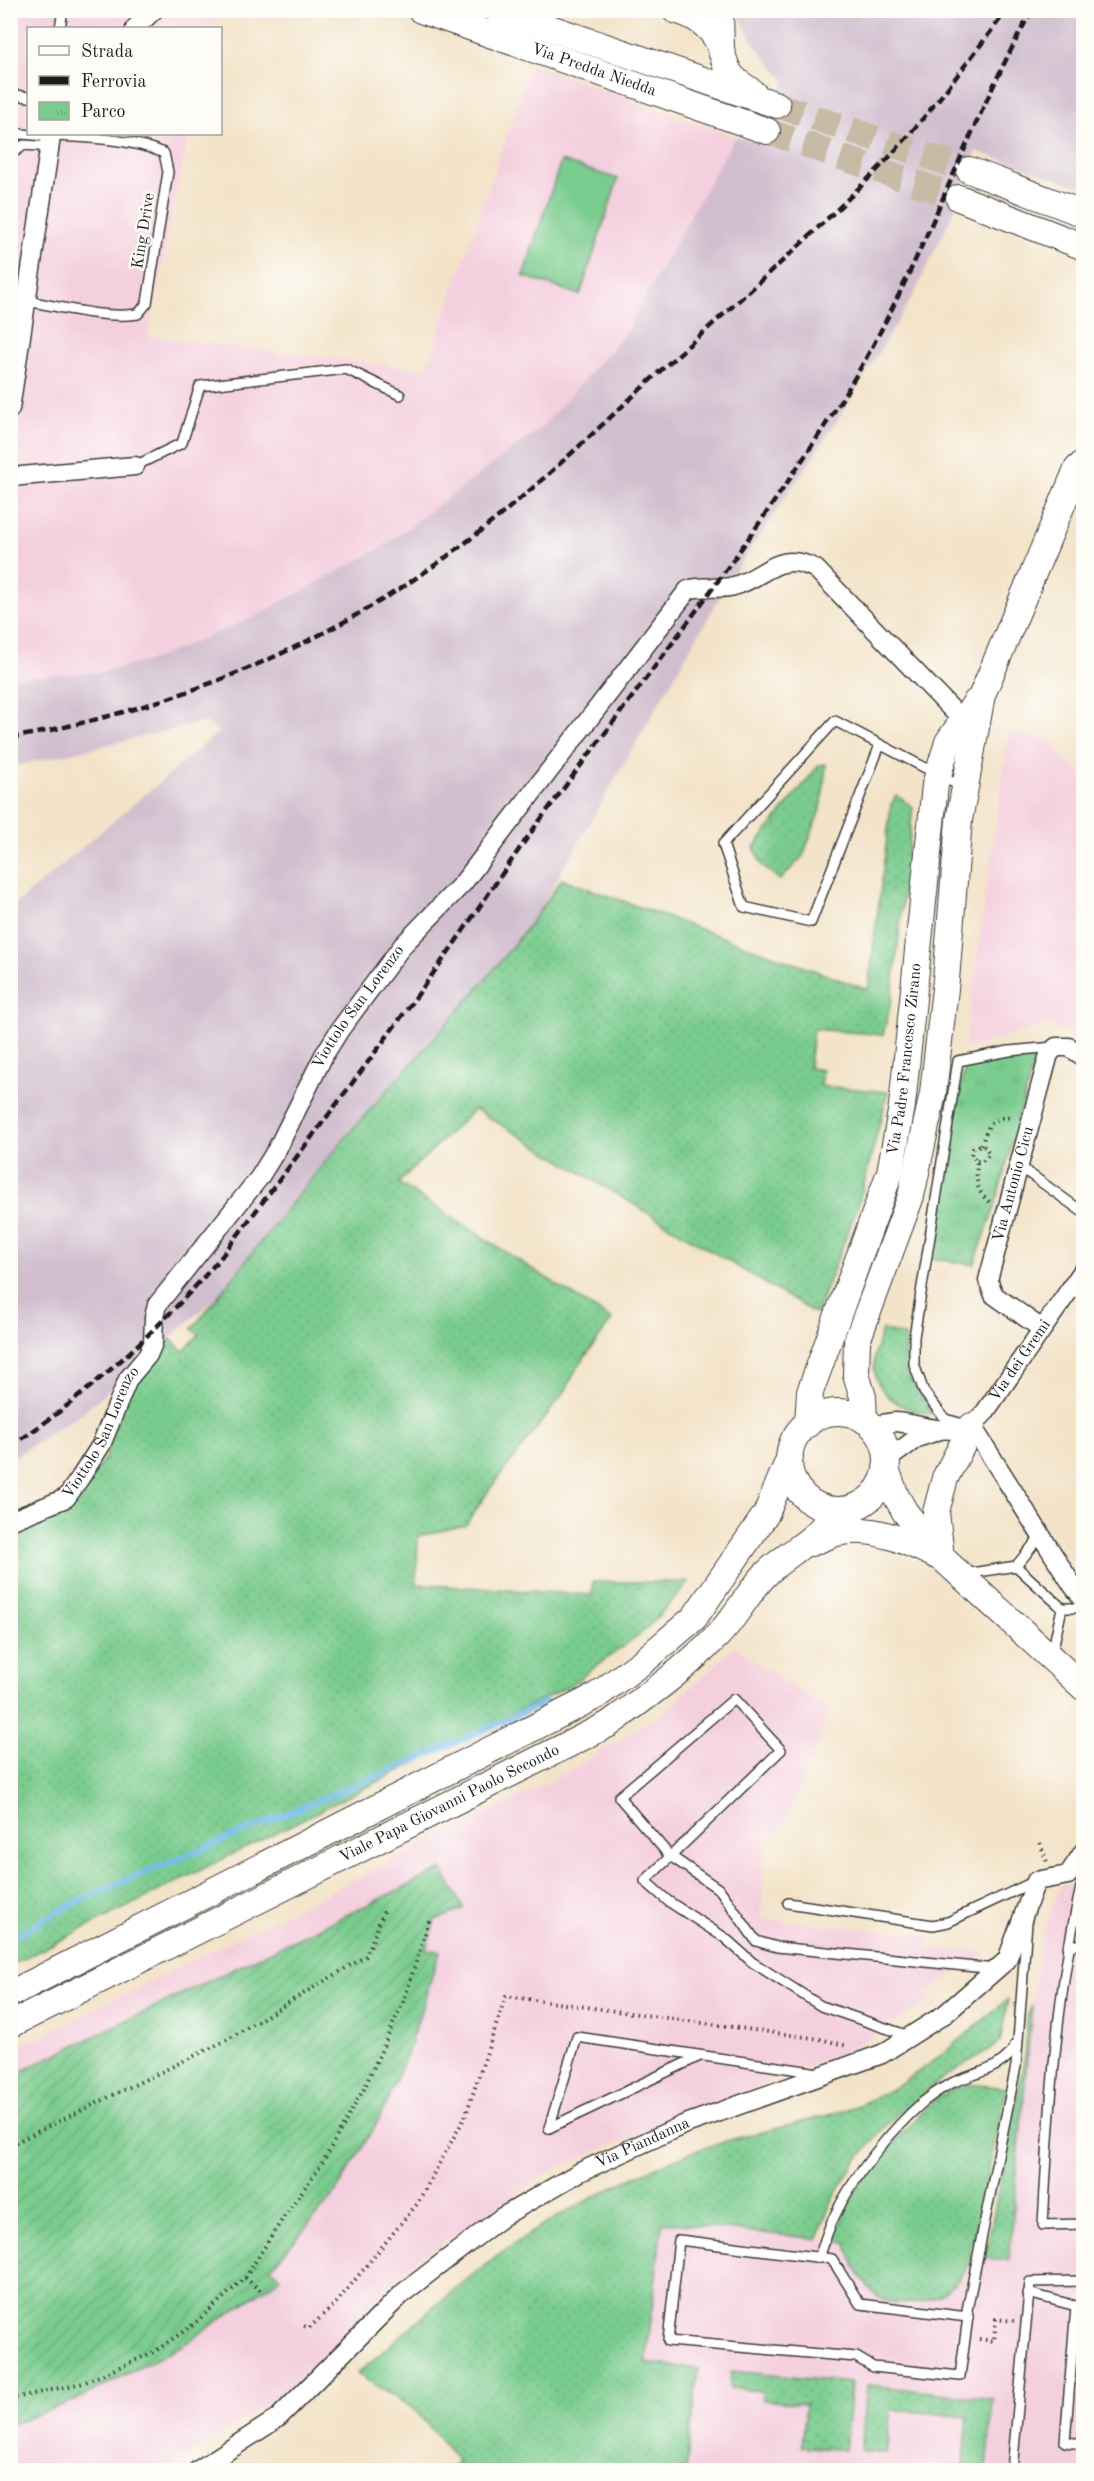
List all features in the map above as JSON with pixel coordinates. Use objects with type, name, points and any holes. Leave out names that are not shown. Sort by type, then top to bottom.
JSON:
[{"type":"main road","name":"Via Predda Niedda","points":[[421,10],[767,131]]},
{"type":"main road","name":"Via Predda Niedda","points":[[497,10],[771,103],[732,77],[725,65],[718,42],[703,24],[688,14],[675,10]]},
{"type":"main road","points":[[675,99],[703,95],[714,84],[720,72],[720,10]]},
{"type":"main road","points":[[969,170],[1083,214]]},
{"type":"main road","points":[[959,198],[1083,247]]},
{"type":"main road","name":"Via Padre Francesco Zirano","points":[[873,1417],[856,1374],[856,1341],[911,1196],[933,1093],[946,980],[959,820],[982,695],[1077,469],[1083,463]]},
{"type":"main road","name":"Via Padre Francesco Zirano","points":[[808,1424],[810,1392],[890,1172],[902,1107],[935,785],[948,742],[982,695]]},
{"type":"main road","points":[[887,1464],[881,1484],[872,1497],[858,1506],[838,1510],[819,1506],[806,1498],[796,1486],[790,1472],[790,1457],[795,1438],[808,1424],[821,1416],[836,1413],[873,1417],[883,1442],[896,1496],[905,1512],[941,1557],[959,1575],[1083,1688]]},
{"type":"main road","points":[[941,1557],[936,1512],[945,1478],[972,1426]]},
{"type":"main road","name":"Viale Papa Giovanni Paolo Secondo","points":[[10,1994],[596,1696],[646,1659],[694,1618],[766,1514],[790,1457]]},
{"type":"main road","points":[[838,1510],[868,1532]]},
{"type":"main road","name":"Viale Papa Giovanni Paolo Secondo","points":[[10,2025],[609,1724],[661,1686],[718,1636],[765,1575],[788,1554],[826,1526],[838,1510]]},
{"type":"main road","points":[[800,1547],[842,1532],[868,1532],[908,1542],[941,1557]]},
{"type":"street","points":[[134,27],[138,10]]},
{"type":"street","points":[[135,27],[154,10]]},
{"type":"street","points":[[10,410],[52,139]]},
{"type":"street","points":[[10,477],[135,466]]},
{"type":"street","name":"Viottolo San Lorenzo","points":[[10,1521],[66,1498],[101,1445],[128,1379],[148,1355],[153,1343],[154,1317],[158,1305],[259,1178],[277,1149],[324,1055],[341,1028],[403,945],[463,883],[682,595],[696,587],[724,588],[737,585],[769,567],[789,562],[799,562],[816,569],[963,721]]},
{"type":"street","points":[[1056,1047],[1069,1047],[1083,1057]]},
{"type":"street","name":"Via Antonio Cicu","points":[[1042,1329],[994,1295],[988,1280],[1049,1054],[1056,1047]]},
{"type":"street","name":"Via dei Gremi","points":[[972,1426],[985,1412],[1083,1269]]},
{"type":"street","points":[[873,1417],[941,1430],[956,1430],[972,1426],[1083,1600]]},
{"type":"street","points":[[887,1464],[917,1438],[941,1430]]},
{"type":"street","points":[[1036,1881],[1078,1884],[1083,1851]]},
{"type":"street","name":"Via Piandanna","points":[[198,2470],[278,2418],[403,2293],[502,2217],[580,2172],[683,2125],[882,2054],[945,2014],[1007,1960],[1036,1881]]},
{"type":"lane","points":[[60,27],[63,10]]},
{"type":"lane","points":[[10,94],[27,97]]},
{"type":"lane","points":[[10,133],[52,139]]},
{"type":"lane","name":"King Drive","points":[[27,301],[123,316],[138,314],[147,303],[168,172],[164,153],[144,144],[91,138],[52,139]]},
{"type":"lane","points":[[10,155],[24,145],[52,139]]},
{"type":"lane","points":[[135,466],[182,443],[200,386],[346,369],[399,395]]},
{"type":"lane","points":[[880,745],[810,922],[744,907],[723,844],[835,722],[965,788]]},
{"type":"lane","points":[[972,1426],[945,1419],[940,1414],[924,1392],[914,1364],[914,1328],[958,1060],[1009,1051],[1056,1047]]},
{"type":"lane","points":[[1019,1166],[1083,1213]]},
{"type":"lane","points":[[959,1575],[1016,1566],[1041,1536]]},
{"type":"lane","points":[[1016,1566],[1062,1608],[1083,1608]]},
{"type":"lane","points":[[1051,1658],[1062,1608]]},
{"type":"lane","points":[[909,2036],[821,2006],[752,1962],[725,1938],[668,1901],[645,1881],[669,1855],[781,1750],[734,1699],[619,1797],[669,1855],[720,1890],[756,1941],[777,1947],[997,1969]]},
{"type":"lane","points":[[788,1904],[933,1925],[948,1922],[1036,1881]]},
{"type":"lane","points":[[1078,1884],[1068,1946],[1052,2096],[1043,2224],[1083,2224]]},
{"type":"lane","points":[[968,2317],[860,2304],[832,2259],[678,2240],[668,2341],[856,2357],[873,2367],[960,2376],[968,2317],[967,2310],[1016,2066],[1016,2040],[1025,1961],[1028,1904]]},
{"type":"lane","points":[[1068,1946],[1083,1944]]},
{"type":"lane","points":[[700,2056],[549,2128],[577,2037],[828,2074]]},
{"type":"lane","points":[[819,2258],[834,2217],[853,2184],[910,2115],[935,2093],[953,2082],[990,2068],[1012,2052],[1016,2040]]},
{"type":"lane","points":[[1012,2470],[1030,2282],[1083,2281]]},
{"type":"lane","points":[[1028,2293],[1076,2306],[1065,2442],[1083,2444]]},
{"type":"path","points":[[981,1145],[990,1123],[1002,1118],[1031,1119]]},
{"type":"path","points":[[981,1145],[987,1148],[989,1154],[983,1161],[977,1161],[972,1157],[971,1151],[975,1146],[981,1145]]},
{"type":"path","points":[[977,1161],[976,1180],[982,1196],[1006,1212]]},
{"type":"path","points":[[1040,1844],[1047,1862]]},
{"type":"path","points":[[10,2145],[224,2042],[366,1956],[385,1910]]},
{"type":"path","points":[[10,2399],[83,2383],[154,2352],[194,2324],[245,2278],[285,2215],[321,2165],[364,2089],[404,2000],[430,1918]]},
{"type":"path","points":[[245,2278],[262,2292]]},
{"type":"path","points":[[994,2341],[996,2319],[1002,2320]]},
{"type":"shaded area","points":[[11,11],[221,11],[213,27],[27,27],[27,135],[188,135],[148,336],[426,370],[531,64],[735,137],[625,333],[542,427],[381,548],[250,619],[152,660],[102,672],[11,678]]},
{"type":"shaded area","points":[[740,11],[1083,11],[1083,188],[976,151],[953,213],[914,294],[842,413],[734,573],[529,928],[444,1030],[351,1131],[215,1299],[83,1412],[11,1459],[11,908],[219,732],[205,722],[11,767],[11,678],[102,672],[152,660],[250,619],[381,548],[542,427],[625,333],[735,137],[762,143],[785,81],[753,42],[740,17]]},
{"type":"shaded area","points":[[1009,733],[1047,739],[1083,776],[1083,1044],[1049,1023],[964,1050]]},
{"type":"shaded area","points":[[734,1647],[830,1712],[779,1836],[765,1834],[761,1919],[929,1935],[928,1949],[989,1952],[925,1992],[931,2001],[850,2049],[555,2168],[413,2263],[289,2388],[168,2470],[11,2470],[11,2051],[565,1774],[669,1709]]},
{"type":"shaded area","points":[[1061,1883],[1083,1892],[1083,2470],[634,2470],[662,2221],[1009,2260],[1032,2005],[1042,1934]]},
{"type":"green space","points":[[561,161],[618,179],[580,295],[523,276]]},
{"type":"green space","points":[[826,764],[822,804],[803,856],[780,880],[762,866],[754,847],[819,765]]},
{"type":"green space","points":[[896,795],[913,807],[892,998],[883,1035],[813,1029],[809,1068],[822,1070],[820,1086],[888,1092],[858,1206],[816,1314],[475,1109],[398,1183],[612,1320],[577,1368],[566,1390],[489,1490],[466,1525],[418,1536],[416,1584],[592,1595],[593,1582],[690,1582],[644,1631],[569,1686],[11,1965],[11,1533],[71,1506],[105,1458],[128,1379],[170,1339],[183,1351],[199,1335],[192,1329],[291,1204],[352,1130],[487,977],[562,879],[868,990],[891,805]]},
{"type":"green space","points":[[1007,1057],[1035,1059],[995,1206],[974,1265],[929,1258],[965,1064]]},
{"type":"green space","points":[[882,1330],[905,1336],[907,1375],[933,1414],[909,1409],[889,1397],[881,1388],[874,1366],[875,1353]]},
{"type":"green space","points":[[442,1869],[464,1909],[435,1920],[426,1949],[440,1951],[406,2057],[380,2117],[335,2194],[271,2268],[281,2278],[183,2345],[78,2399],[11,2425],[11,2076]]},
{"type":"green space","points":[[1008,1999],[1000,2042],[931,2087],[877,2135],[835,2195],[818,2239],[662,2222],[646,2363],[698,2369],[686,2470],[449,2470],[459,2462],[414,2409],[357,2374],[484,2266],[523,2238],[566,2212],[637,2176],[703,2148],[835,2113],[877,2097],[936,2059]]},
{"type":"green space","points":[[1032,2005],[1009,2260],[985,2258],[1026,2050],[1026,2019]]},
{"type":"green space","points":[[968,2084],[1007,2088],[970,2255],[973,2256],[951,2287],[936,2297],[907,2303],[880,2298],[861,2277],[852,2260],[847,2242],[833,2241],[854,2191],[897,2138],[935,2100],[951,2090]]},
{"type":"green space","points":[[731,2371],[851,2383],[845,2450],[802,2446],[806,2404],[762,2400],[762,2391],[730,2388]]},
{"type":"green space","points":[[867,2385],[993,2399],[987,2470],[963,2470],[968,2417],[891,2409],[886,2454],[861,2451]]},
{"type":"waterway","points":[[10,1939],[82,1899],[430,1754],[546,1702]]},
{"type":"tunnel","points":[[777,105],[969,170]]},
{"type":"tunnel","points":[[767,131],[959,198]]},
{"type":"railway","points":[[10,738],[71,726],[131,710],[247,669],[358,614],[410,582],[461,546],[568,457],[854,193],[913,130],[1007,10]]},
{"type":"railway","points":[[10,1447],[68,1405],[123,1359],[199,1283],[222,1256],[411,1004],[535,828],[775,500],[811,448],[872,348],[919,252],[1007,57],[1032,10]]}]
